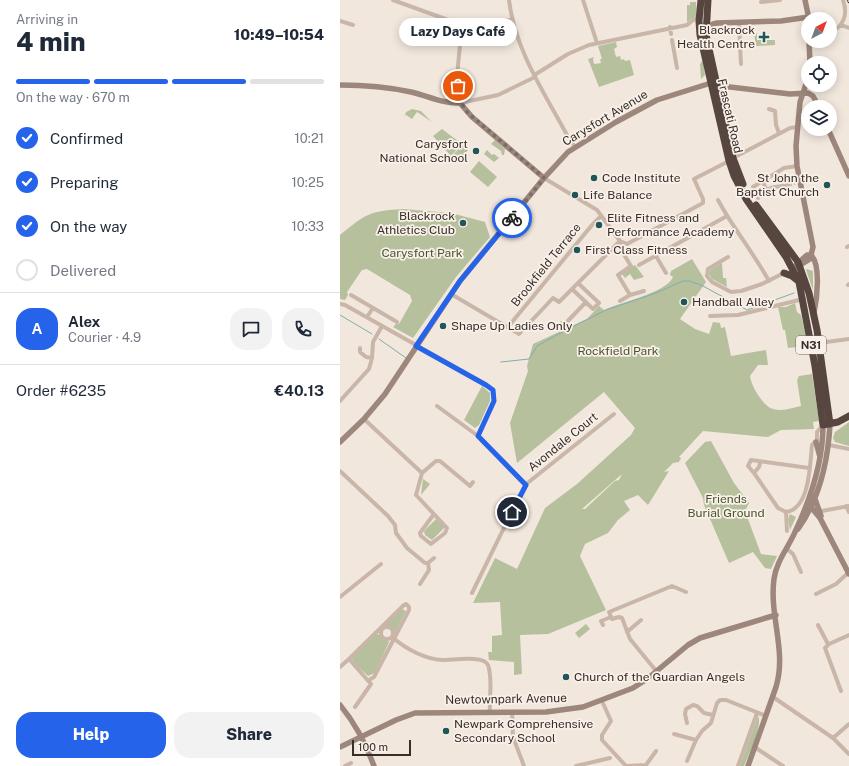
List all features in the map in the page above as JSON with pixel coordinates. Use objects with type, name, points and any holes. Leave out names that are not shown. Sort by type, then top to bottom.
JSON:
[{"type":"highway","name":"Frascati Road","points":[[701,0],[699,14],[700,35],[714,84],[731,160],[748,193],[796,265]]},
{"type":"highway","name":"Frascati Road","points":[[708,0],[706,30],[714,84]]},
{"type":"highway","name":"N31","points":[[796,265],[826,424]]},
{"type":"highway","name":"N31","points":[[796,265],[809,293],[814,315],[828,409],[826,424]]},
{"type":"highway","points":[[784,273],[792,276],[799,282]]},
{"type":"highway","points":[[828,409],[835,416],[846,418]]},
{"type":"highway","points":[[826,424],[846,418]]},
{"type":"main road","points":[[805,0],[808,12]]},
{"type":"main road","points":[[706,30],[713,24],[801,19]]},
{"type":"main road","name":"Carysfort Avenue","points":[[340,442],[364,419],[388,390],[450,294],[562,157],[616,122],[657,100],[714,84],[790,94],[803,94]]},
{"type":"main road","points":[[340,85],[364,85],[397,90],[450,104],[460,103],[472,117],[544,178]]},
{"type":"main road","points":[[814,315],[817,286],[816,262],[811,255],[813,247],[811,232],[797,182],[797,127],[803,94],[808,93],[813,96],[815,100]]},
{"type":"main road","points":[[831,136],[848,173]]},
{"type":"main road","points":[[796,265],[807,255],[811,255]]},
{"type":"main road","points":[[795,532],[815,508],[815,498],[832,445],[826,424]]},
{"type":"main road","points":[[748,766],[756,748],[778,683],[781,659],[774,580],[777,566],[795,532],[808,501],[820,458],[826,424]]},
{"type":"main road","points":[[816,442],[820,458]]},
{"type":"main road","points":[[808,501],[815,508],[849,573]]},
{"type":"main road","name":"Newtownpark Avenue","points":[[340,747],[396,720],[415,713],[562,711],[583,707],[633,688],[657,672],[688,645],[700,638],[776,615]]},
{"type":"main road","points":[[340,705],[361,736],[374,766]]},
{"type":"street","points":[[393,0],[462,25],[511,20]]},
{"type":"street","points":[[509,0],[511,20],[520,47],[575,148]]},
{"type":"street","points":[[582,0],[597,43]]},
{"type":"street","points":[[761,2],[780,0]]},
{"type":"street","points":[[837,28],[842,25],[845,11],[843,0]]},
{"type":"street","points":[[462,25],[458,86],[458,98],[460,103],[493,97],[533,78],[570,53],[597,43],[670,27],[687,25],[693,22],[699,14]]},
{"type":"street","points":[[340,21],[353,25]]},
{"type":"street","points":[[739,23],[741,64]]},
{"type":"street","points":[[842,25],[849,28]]},
{"type":"street","points":[[670,27],[671,34]]},
{"type":"street","points":[[672,40],[677,68]]},
{"type":"street","points":[[769,109],[775,111],[776,125],[779,133]]},
{"type":"street","points":[[621,242],[627,244],[632,242],[703,203],[703,199],[694,179],[779,133],[790,128],[797,127]]},
{"type":"street","points":[[758,198],[753,187],[784,168],[797,166]]},
{"type":"street","points":[[544,178],[597,210],[621,242],[623,253],[631,266],[618,275],[630,294]]},
{"type":"street","points":[[763,181],[766,190],[788,184]]},
{"type":"street","points":[[718,200],[727,216],[755,255],[769,280]]},
{"type":"street","name":"Brookfield Terrace","points":[[508,327],[601,216]]},
{"type":"street","points":[[639,265],[727,216]]},
{"type":"street","points":[[450,294],[519,334],[553,298],[559,302],[621,242]]},
{"type":"street","points":[[656,256],[666,273]]},
{"type":"street","points":[[728,257],[708,269],[707,276],[712,282],[730,292],[741,291],[769,280],[796,265]]},
{"type":"street","points":[[572,289],[593,309],[599,303],[578,283]]},
{"type":"street","points":[[620,301],[630,294],[644,291]]},
{"type":"street","points":[[351,295],[397,322]]},
{"type":"street","points":[[710,316],[744,314],[803,299]]},
{"type":"street","points":[[562,323],[564,325],[586,302]]},
{"type":"street","points":[[340,304],[367,317],[493,390],[494,401],[478,436]]},
{"type":"street","points":[[367,317],[373,308]]},
{"type":"street","points":[[340,401],[369,369],[372,358],[373,342],[382,326]]},
{"type":"street","points":[[819,343],[849,339]]},
{"type":"street","points":[[360,348],[360,352],[366,357],[372,358]]},
{"type":"street","name":"Avondale Court","points":[[437,406],[478,436],[513,474],[526,485]]},
{"type":"street","name":"Avondale Court","points":[[472,593],[526,485],[614,414]]},
{"type":"street","points":[[364,419],[421,471]]},
{"type":"street","points":[[809,468],[766,462],[760,463],[757,461],[749,462],[748,466],[778,508],[786,512],[796,508],[803,499],[806,490],[809,468],[812,446],[816,442],[817,432],[826,424]]},
{"type":"street","points":[[832,445],[849,449]]},
{"type":"street","points":[[434,514],[420,533],[421,536],[432,544],[445,533],[447,528],[434,514],[416,495],[421,471],[436,461],[440,461],[470,486],[473,482]]},
{"type":"street","points":[[754,473],[760,468],[760,463]]},
{"type":"street","points":[[340,471],[388,516],[395,525],[396,533],[407,548],[425,563],[428,563]]},
{"type":"street","points":[[815,508],[822,511],[847,506],[849,512]]},
{"type":"street","points":[[786,512],[787,531]]},
{"type":"street","points":[[786,548],[793,554],[801,572]]},
{"type":"street","points":[[428,563],[434,558]]},
{"type":"street","points":[[420,584],[429,570],[428,563]]},
{"type":"street","points":[[340,597],[381,564]]},
{"type":"street","points":[[816,594],[836,584],[849,573]]},
{"type":"street","points":[[657,672],[630,639],[622,617],[612,620],[609,612],[672,586],[686,592]]},
{"type":"street","points":[[340,667],[380,630],[404,604],[406,604],[409,607],[409,610],[393,638],[374,677],[369,680]]},
{"type":"street","points":[[603,625],[601,621],[611,617]]},
{"type":"street","points":[[627,632],[641,620]]},
{"type":"street","points":[[818,625],[828,644]]},
{"type":"street","points":[[380,630],[390,628],[393,633],[393,638]]},
{"type":"street","points":[[380,630],[382,637],[385,639],[393,638],[414,652],[430,658],[443,660],[478,659],[484,661],[488,664],[489,671],[490,711]]},
{"type":"street","points":[[841,691],[825,651],[828,644],[849,635]]},
{"type":"street","points":[[348,659],[369,680],[371,684],[370,688],[355,707]]},
{"type":"street","points":[[773,698],[833,738],[849,754]]},
{"type":"street","points":[[687,761],[696,740],[702,731],[711,723],[717,703],[720,700],[726,700],[766,716]]},
{"type":"street","points":[[602,701],[609,713],[611,723],[602,735],[602,740],[626,766],[647,766],[656,751]]},
{"type":"street","points":[[687,723],[685,714],[686,709],[693,705],[697,706],[704,713],[713,715]]},
{"type":"street","points":[[512,712],[514,737],[524,766]]},
{"type":"street","points":[[738,766],[757,713]]},
{"type":"street","points":[[833,738],[849,724]]},
{"type":"street","points":[[674,734],[696,740]]},
{"type":"street","points":[[756,748],[784,766]]},
{"type":"street","points":[[576,766],[592,764],[610,758]]},
{"type":"street","points":[[345,766],[351,763]]},
{"type":"green space","points":[[690,2],[696,2],[697,15],[687,22],[687,5],[690,5]]},
{"type":"green space","points":[[754,33],[757,33],[757,40],[775,40],[775,45],[756,46]]},
{"type":"green space","points":[[616,42],[617,47],[614,49],[616,57],[620,56],[621,60],[624,59],[625,61],[630,60],[634,75],[599,87],[588,59],[594,57],[594,64],[601,63],[600,59],[602,59],[598,46]]},
{"type":"green space","points":[[703,60],[705,75],[701,79],[700,64]]},
{"type":"green space","points":[[412,109],[421,111],[432,122],[417,112],[412,119],[406,115],[405,116],[406,112]]},
{"type":"green space","points":[[442,129],[462,144],[451,156],[433,136]]},
{"type":"green space","points":[[495,140],[505,149],[504,155],[502,155],[501,151],[491,144]]},
{"type":"green space","points":[[462,145],[468,150],[460,161],[453,155]]},
{"type":"green space","points":[[487,150],[492,155],[494,154],[499,158],[494,162],[484,154]]},
{"type":"green space","points":[[479,161],[497,177],[488,187],[470,172]]},
{"type":"green space","name":"Carysfort Park","points":[[403,209],[451,213],[485,222],[490,237],[456,277],[413,338],[393,327],[396,324],[399,324],[412,301],[410,295],[367,269],[362,270],[347,292],[348,295],[345,300],[340,299],[340,235],[356,222],[368,215],[382,211]]},
{"type":"green space","name":"Rockfield Park","points":[[692,259],[706,282],[680,319],[695,329],[709,334],[713,322],[720,323],[721,328],[725,327],[731,356],[766,350],[768,365],[758,365],[750,376],[758,395],[769,407],[779,410],[801,406],[797,380],[799,376],[812,374],[819,421],[813,422],[814,429],[781,430],[768,437],[703,431],[679,457],[681,458],[679,462],[673,463],[664,472],[669,471],[648,505],[638,495],[624,501],[630,510],[618,520],[608,533],[585,544],[580,556],[606,610],[548,634],[520,635],[522,674],[514,675],[514,662],[489,660],[488,652],[492,652],[492,636],[502,635],[500,602],[473,603],[495,558],[517,569],[545,508],[577,484],[631,435],[635,428],[604,392],[517,463],[510,423],[528,371],[527,366],[533,344],[587,319],[599,306],[604,310],[662,288],[669,283],[673,277],[670,275],[671,271]],"holes":[[[622,474],[619,480],[615,481],[585,509],[582,509]]]},
{"type":"green space","points":[[722,263],[723,278],[726,278],[727,287],[712,279],[709,274],[710,270]]},
{"type":"green space","points":[[635,265],[644,277],[634,280],[630,274],[625,278],[622,274]]},
{"type":"green space","points":[[806,270],[813,271],[813,290]]},
{"type":"green space","points":[[795,303],[797,312],[801,315],[808,346],[788,348],[785,330],[783,330],[778,307],[786,307]]},
{"type":"green space","points":[[482,386],[490,393],[490,401],[479,425],[475,428],[464,420]]},
{"type":"green space","points":[[849,422],[849,446],[835,442],[833,438],[835,432]]},
{"type":"green space","name":"Friends Burial Ground","points":[[711,441],[734,483],[749,503],[745,511],[761,554],[777,556],[771,569],[765,568],[753,552],[729,563],[704,505],[703,498],[685,463],[705,442]]},
{"type":"green space","points":[[423,479],[430,484],[421,495]]},
{"type":"green space","points":[[790,514],[796,517],[790,530],[788,519]]},
{"type":"green space","points":[[436,519],[445,527],[432,540],[425,535],[424,531]]},
{"type":"green space","points":[[402,609],[406,611],[394,635],[391,628],[383,627]]},
{"type":"green space","points":[[586,624],[590,629],[579,638],[575,633]]},
{"type":"green space","points":[[376,634],[381,635],[389,642],[375,673],[368,676],[353,662],[352,658]]},
{"type":"green space","points":[[758,716],[759,720],[754,741],[744,766],[740,766]]},
{"type":"waterway","points":[[501,362],[529,359],[537,346],[566,330],[606,310],[656,293],[683,281],[690,281],[703,286],[747,310],[794,293]]},
{"type":"waterway","points":[[340,315],[372,334]]},
{"type":"waterway","points":[[379,339],[406,358]]},
{"type":"tunnel","points":[[788,185],[795,183]]},
{"type":"way so far","points":[[458,86],[458,98],[467,112],[544,178],[512,218]]},
{"type":"place","name":"Blackrock Health Centre","points":[[764,37]]},
{"type":"place","name":"Lazy Days Café","points":[[458,86]]},
{"type":"place","name":"Carysfort National School","points":[[476,151]]},
{"type":"place","name":"Code Institute","points":[[594,178]]},
{"type":"place","name":"St John the Baptist Church","points":[[827,185]]},
{"type":"place","name":"Life Balance","points":[[575,195]]},
{"type":"place","name":"Blackrock Athletics Club","points":[[463,223]]},
{"type":"place","name":"Elite Fitness and Performance Academy","points":[[599,225]]},
{"type":"place","name":"First Class Fitness","points":[[577,250]]},
{"type":"place","name":"Handball Alley","points":[[684,302]]},
{"type":"place","name":"Shape Up Ladies Only","points":[[443,326]]},
{"type":"place","name":"Church of the Guardian Angels","points":[[566,677]]},
{"type":"place","name":"Newpark Comprehensive Secondary School","points":[[446,731]]},
{"type":"route","points":[[512,218],[450,294],[416,346],[493,390],[494,401],[478,436],[513,474],[526,485],[512,512]]}]
